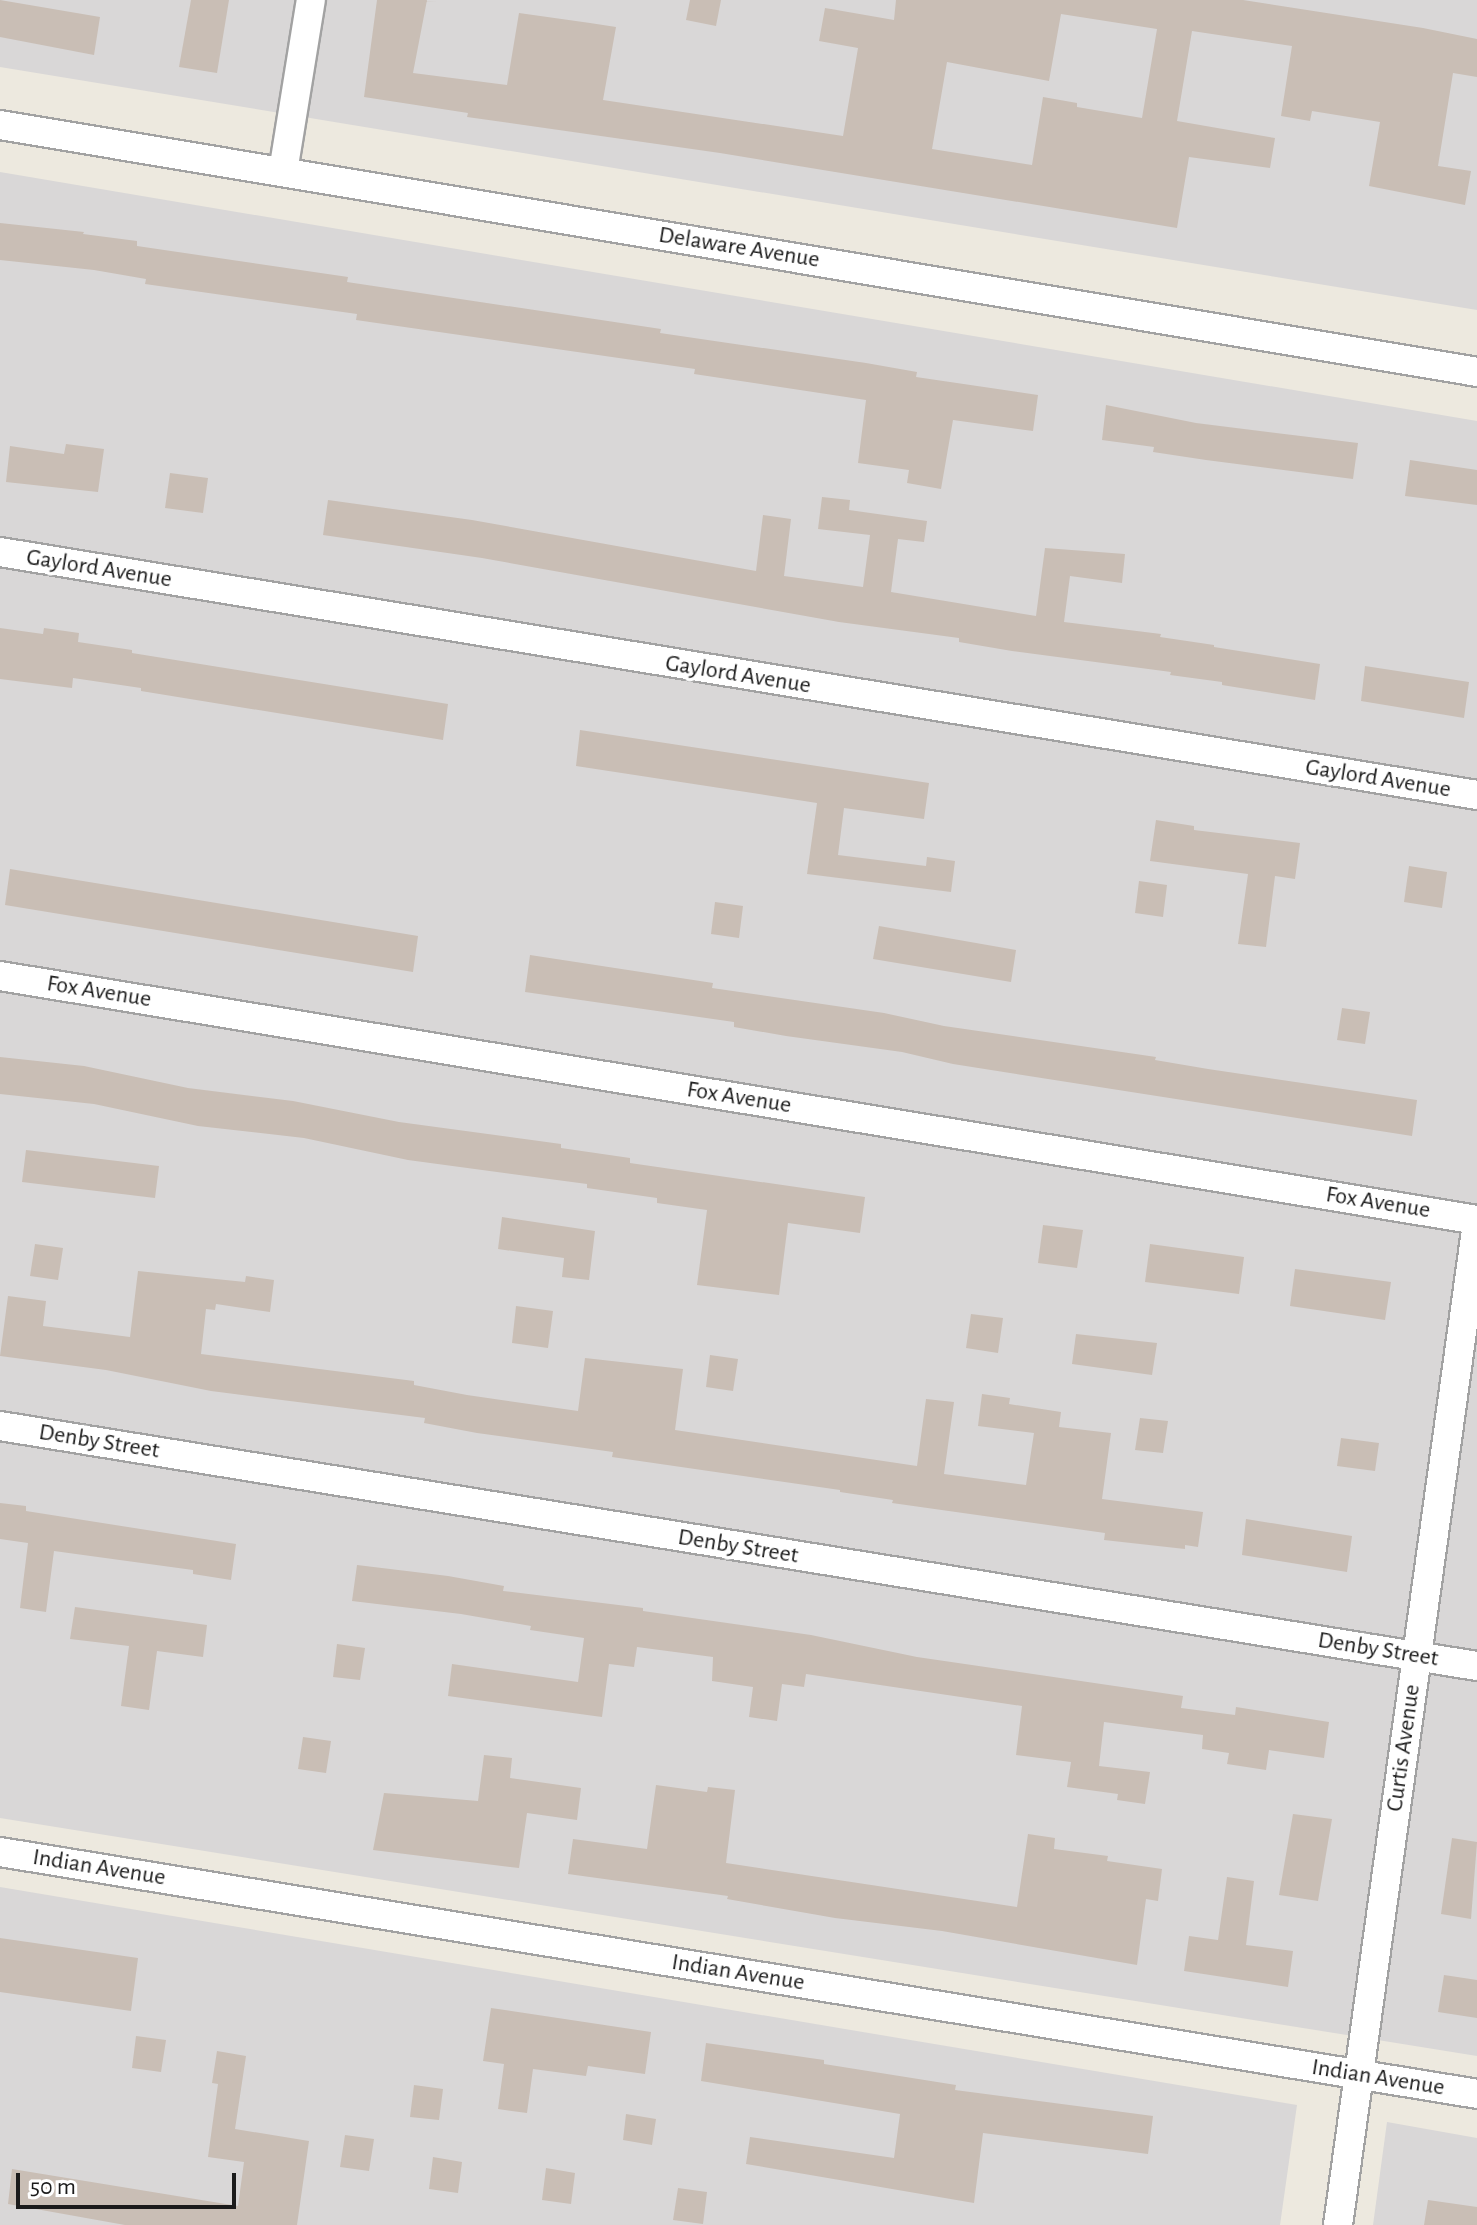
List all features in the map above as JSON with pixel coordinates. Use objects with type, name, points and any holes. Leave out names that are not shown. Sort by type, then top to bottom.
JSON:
[{"type":"street","points":[[283,172],[311,0]]},
{"type":"street","name":"Delaware Avenue","points":[[0,125],[1477,372]]},
{"type":"street","name":"Gaylord Avenue","points":[[0,552],[1477,795]]},
{"type":"street","name":"Fox Avenue","points":[[0,976],[1477,1221]]},
{"type":"street","name":"Curtis Avenue","points":[[1338,2225],[1477,1221]]},
{"type":"street","name":"Denby Street","points":[[0,1426],[1477,1666]]},
{"type":"street","name":"Indian Avenue","points":[[0,1852],[1477,2094]]},
{"type":"shaded area","points":[[0,0],[1477,0],[1477,310],[0,67]]},
{"type":"shaded area","points":[[0,172],[1477,421],[1477,2056],[0,1818]]},
{"type":"shaded area","points":[[0,1887],[1297,2105],[1280,2225],[0,2225]]},
{"type":"shaded area","points":[[1387,2122],[1477,2138],[1477,2225],[1373,2225]]},
{"type":"building","points":[[0,0],[100,17],[94,55],[0,37]]},
{"type":"building","points":[[191,0],[229,0],[217,73],[179,67]]},
{"type":"building","points":[[377,0],[427,0],[413,73],[507,85],[519,13],[590,23],[616,27],[603,100],[843,136],[858,48],[819,41],[825,8],[894,20],[896,0],[1243,0],[1477,39],[1477,77],[1453,73],[1438,166],[1471,171],[1465,205],[1369,186],[1380,122],[1312,111],[1310,121],[1281,116],[1292,46],[1192,31],[1177,121],[1275,138],[1270,168],[1189,157],[1177,228],[720,153],[467,117],[468,113],[364,97]],"holes":[[[1061,14],[1157,29],[1142,118],[1077,107],[1077,103],[1043,97],[1032,165],[932,149],[947,62],[1049,81]]]},
{"type":"building","points":[[690,0],[721,0],[716,26],[686,20]]},
{"type":"building","points":[[0,223],[84,232],[137,241],[137,246],[348,277],[347,282],[661,329],[660,333],[866,363],[917,372],[916,377],[1038,395],[1033,431],[953,420],[941,489],[907,483],[909,470],[858,463],[866,400],[694,374],[695,369],[356,320],[357,314],[145,284],[146,279],[94,270],[0,260]]},
{"type":"building","points":[[1106,405],[1196,423],[1358,443],[1353,479],[1153,452],[1154,447],[1102,440]]},
{"type":"building","points":[[66,444],[104,449],[98,492],[6,482],[10,446],[64,454]]},
{"type":"building","points":[[1410,460],[1477,470],[1477,505],[1405,496]]},
{"type":"building","points":[[170,473],[208,478],[203,513],[165,508]]},
{"type":"building","points":[[822,497],[850,500],[849,510],[927,521],[924,542],[898,539],[891,592],[1036,616],[1045,548],[1125,554],[1122,583],[1070,576],[1064,622],[1161,634],[1160,637],[1320,664],[1315,700],[1170,675],[1171,672],[1012,651],[959,642],[959,638],[839,622],[482,558],[323,535],[328,500],[472,520],[756,571],[763,515],[791,519],[784,576],[863,587],[870,535],[818,529]]},
{"type":"building","points":[[0,628],[43,634],[44,628],[79,633],[78,642],[132,650],[132,653],[448,704],[443,740],[73,678],[72,688],[0,679]]},
{"type":"building","points":[[1365,666],[1469,682],[1464,718],[1361,701]]},
{"type":"building","points":[[580,730],[929,783],[924,819],[844,808],[838,855],[926,866],[927,857],[955,861],[951,892],[807,874],[817,803],[576,766]]},
{"type":"building","points":[[1156,820],[1194,826],[1194,830],[1300,843],[1295,879],[1275,876],[1266,947],[1238,944],[1248,874],[1150,861]]},
{"type":"building","points":[[1409,866],[1447,872],[1442,908],[1404,902]]},
{"type":"building","points":[[10,869],[418,936],[413,972],[5,905]]},
{"type":"building","points":[[1139,881],[1167,885],[1163,917],[1135,913]]},
{"type":"building","points":[[715,902],[743,906],[739,938],[711,934]]},
{"type":"building","points":[[879,926],[1016,950],[1011,982],[873,959]]},
{"type":"building","points":[[530,955],[713,983],[712,988],[884,1013],[944,1026],[1417,1100],[1412,1136],[953,1064],[902,1052],[786,1036],[734,1027],[734,1022],[525,992]]},
{"type":"building","points":[[1342,1008],[1370,1012],[1365,1044],[1337,1040]]},
{"type":"building","points":[[0,1057],[84,1066],[188,1088],[293,1101],[399,1122],[561,1144],[561,1148],[630,1158],[630,1163],[865,1197],[860,1233],[788,1223],[779,1295],[697,1285],[707,1210],[657,1203],[657,1198],[587,1188],[587,1184],[408,1160],[304,1138],[198,1126],[94,1104],[0,1094]]},
{"type":"building","points":[[26,1150],[159,1166],[155,1198],[22,1182]]},
{"type":"building","points":[[502,1217],[595,1231],[589,1280],[562,1277],[564,1258],[498,1249]]},
{"type":"building","points":[[1043,1225],[1083,1230],[1077,1268],[1038,1263]]},
{"type":"building","points":[[35,1244],[63,1248],[58,1280],[30,1276]]},
{"type":"building","points":[[1150,1244],[1244,1257],[1239,1294],[1145,1282]]},
{"type":"building","points":[[1295,1269],[1391,1282],[1385,1320],[1290,1306]]},
{"type":"building","points":[[138,1271],[245,1282],[246,1276],[274,1280],[270,1312],[216,1304],[215,1310],[206,1309],[201,1354],[414,1381],[414,1385],[467,1395],[578,1411],[585,1358],[683,1369],[675,1430],[917,1466],[926,1399],[954,1402],[944,1474],[1026,1485],[1034,1433],[978,1426],[982,1394],[1010,1398],[1009,1404],[1061,1412],[1059,1427],[1111,1433],[1102,1499],[1203,1512],[1198,1547],[1185,1545],[1185,1549],[1104,1540],[1105,1533],[892,1503],[893,1500],[840,1490],[612,1457],[613,1452],[424,1423],[425,1418],[211,1391],[106,1370],[0,1356],[8,1296],[46,1301],[43,1326],[130,1337]]},
{"type":"building","points":[[516,1306],[553,1311],[548,1348],[512,1343]]},
{"type":"building","points":[[971,1314],[1003,1318],[998,1353],[966,1348]]},
{"type":"building","points":[[1076,1334],[1157,1343],[1152,1375],[1072,1364]]},
{"type":"building","points":[[710,1355],[738,1359],[733,1391],[706,1387]]},
{"type":"building","points":[[1140,1418],[1168,1421],[1163,1453],[1135,1450]]},
{"type":"building","points":[[1341,1438],[1379,1443],[1375,1471],[1337,1466]]},
{"type":"building","points":[[0,1503],[26,1506],[26,1511],[236,1544],[231,1580],[193,1574],[193,1570],[54,1551],[46,1612],[20,1608],[28,1543],[0,1539]]},
{"type":"building","points":[[1246,1519],[1352,1536],[1347,1572],[1242,1555]]},
{"type":"building","points":[[357,1565],[448,1576],[504,1586],[503,1591],[643,1608],[643,1611],[811,1635],[917,1657],[1183,1696],[1181,1708],[1235,1715],[1236,1707],[1329,1722],[1324,1758],[1269,1750],[1266,1770],[1227,1764],[1229,1753],[1202,1749],[1203,1735],[1104,1722],[1099,1766],[1150,1772],[1145,1804],[1117,1800],[1118,1794],[1067,1787],[1071,1762],[1016,1755],[1022,1706],[806,1674],[804,1687],[782,1684],[777,1721],[749,1717],[753,1687],[712,1681],[713,1657],[637,1647],[634,1667],[609,1664],[602,1717],[448,1696],[452,1664],[578,1682],[584,1638],[530,1630],[531,1626],[461,1614],[352,1601]]},
{"type":"building","points":[[75,1607],[207,1625],[203,1657],[157,1651],[149,1710],[121,1706],[129,1646],[70,1639]]},
{"type":"building","points":[[337,1644],[365,1648],[360,1680],[333,1677]]},
{"type":"building","points":[[303,1737],[331,1741],[326,1773],[298,1769]]},
{"type":"building","points":[[484,1755],[512,1758],[510,1778],[581,1788],[577,1820],[527,1813],[519,1868],[373,1850],[384,1793],[478,1801]]},
{"type":"building","points":[[656,1785],[707,1792],[708,1787],[735,1790],[726,1863],[1017,1907],[1028,1834],[1055,1838],[1054,1849],[1108,1856],[1107,1861],[1162,1869],[1158,1901],[1146,1899],[1137,1965],[942,1931],[835,1918],[727,1899],[728,1896],[568,1874],[573,1839],[647,1849]]},
{"type":"building","points":[[1293,1814],[1332,1819],[1318,1901],[1279,1895]]},
{"type":"building","points":[[1452,1838],[1477,1842],[1471,1919],[1441,1914]]},
{"type":"building","points":[[1227,1877],[1254,1881],[1246,1945],[1293,1951],[1288,1987],[1184,1971],[1189,1936],[1218,1940]]},
{"type":"building","points":[[0,1938],[138,1958],[131,2011],[0,1992]]},
{"type":"building","points":[[1444,1975],[1477,1980],[1477,2018],[1438,2012]]},
{"type":"building","points":[[491,2008],[651,2032],[645,2074],[588,2066],[586,2076],[533,2069],[527,2113],[498,2109],[504,2064],[483,2061]]},
{"type":"building","points":[[136,2036],[166,2040],[161,2072],[132,2068]]},
{"type":"building","points":[[706,2043],[824,2060],[824,2064],[956,2085],[955,2090],[1153,2116],[1148,2154],[983,2133],[974,2203],[746,2164],[750,2137],[894,2158],[900,2114],[701,2081]]},
{"type":"building","points":[[217,2051],[246,2056],[235,2129],[309,2141],[297,2225],[125,2225],[8,2204],[12,2169],[238,2206],[244,2162],[208,2157],[218,2084],[212,2083]]},
{"type":"building","points":[[414,2085],[443,2089],[439,2120],[410,2117]]},
{"type":"building","points":[[626,2114],[656,2119],[652,2145],[623,2140]]},
{"type":"building","points":[[345,2135],[374,2139],[369,2171],[340,2167]]},
{"type":"building","points":[[433,2157],[462,2162],[458,2193],[429,2189]]},
{"type":"building","points":[[546,2168],[575,2173],[571,2204],[542,2200]]},
{"type":"building","points":[[678,2188],[707,2192],[703,2224],[673,2220]]},
{"type":"building","points":[[1428,2200],[1477,2207],[1477,2225],[1424,2225]]}]
